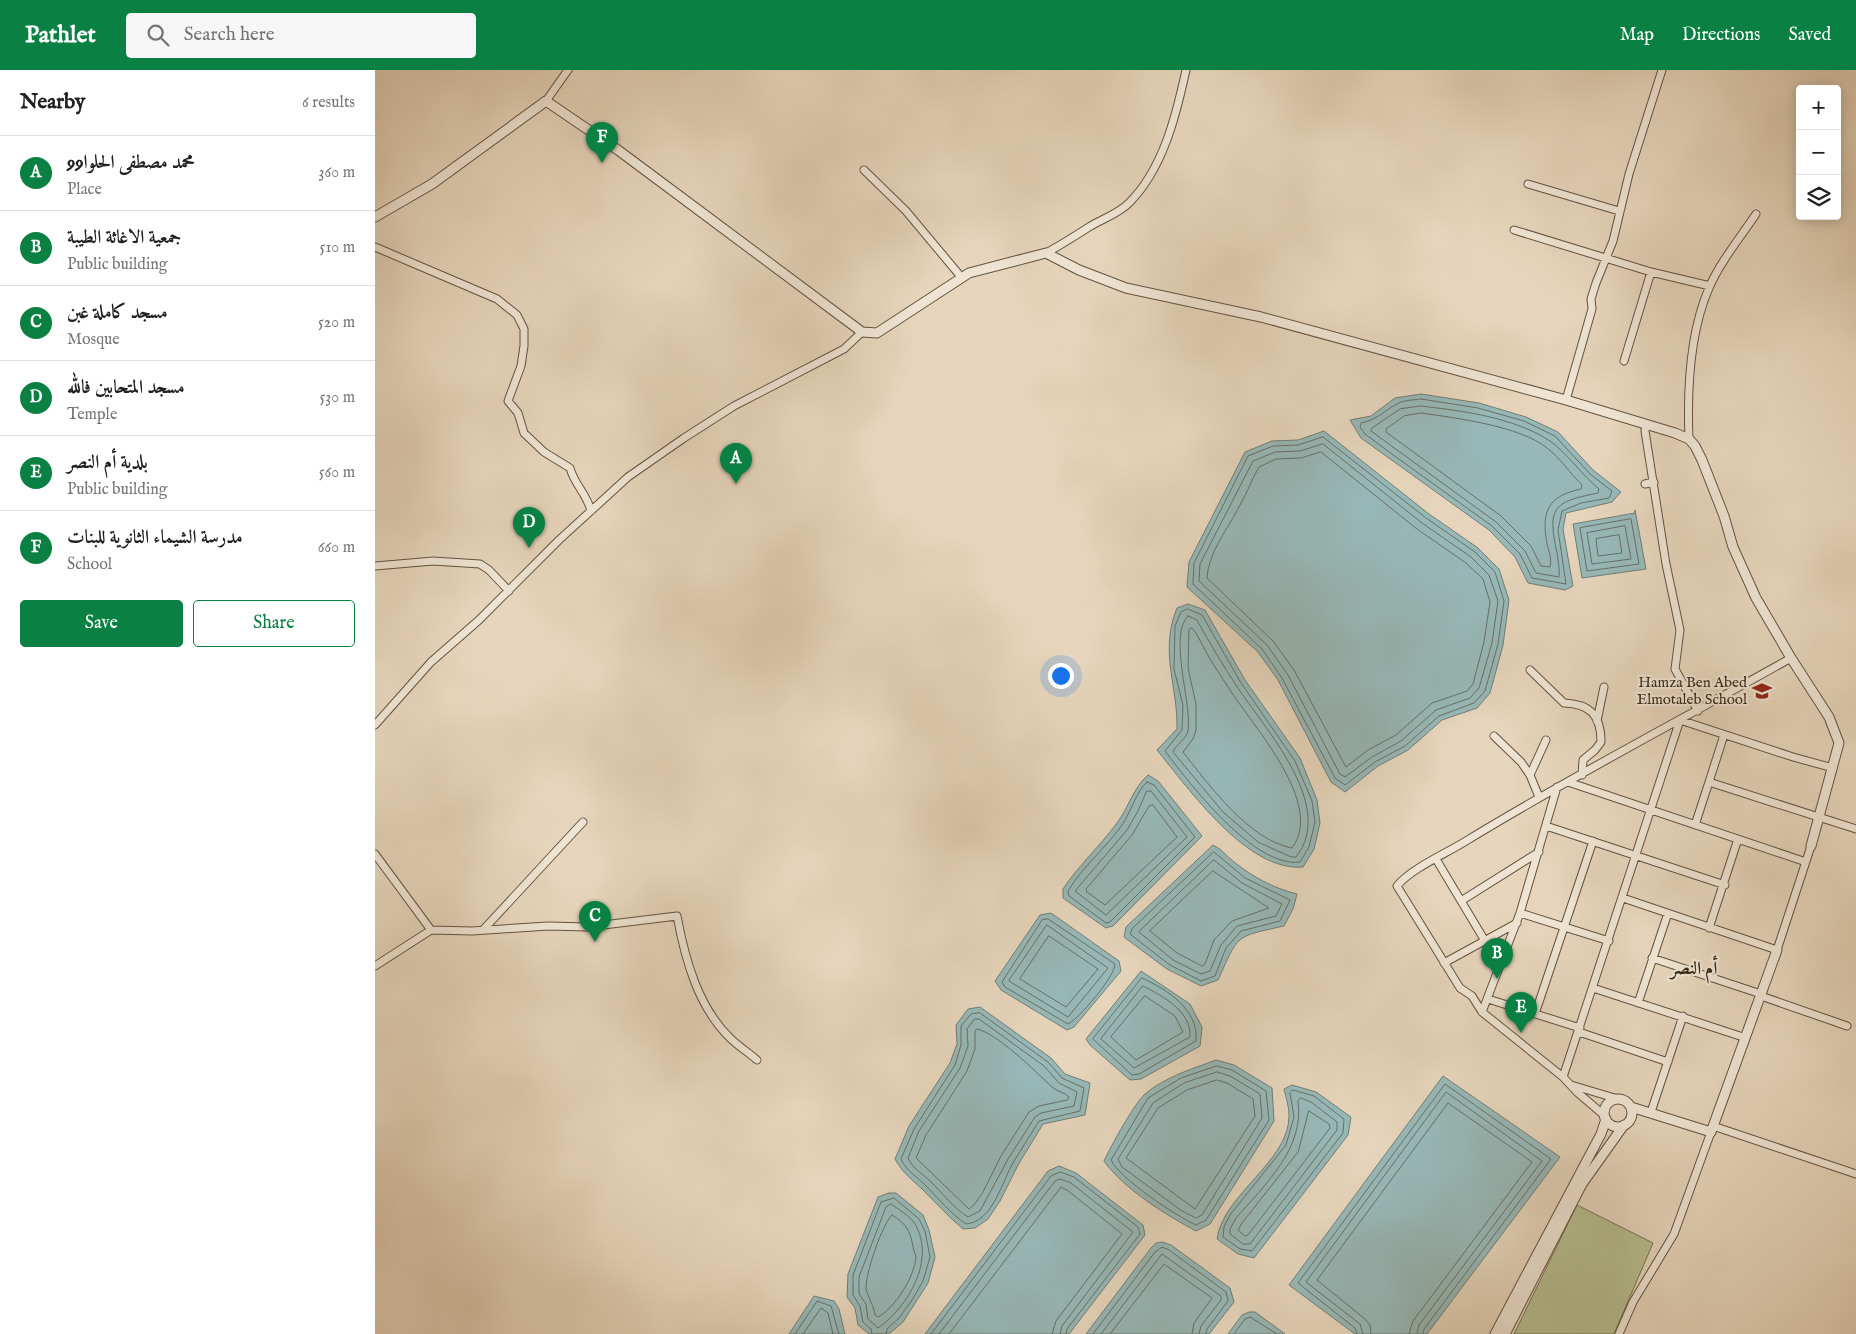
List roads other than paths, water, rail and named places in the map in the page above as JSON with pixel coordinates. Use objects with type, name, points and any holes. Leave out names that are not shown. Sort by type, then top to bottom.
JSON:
[{"type":"street","points":[[375,218],[409,198],[546,101],[568,70]]},
{"type":"street","points":[[546,101],[618,150],[862,332],[877,333],[969,273],[1046,253],[1129,204],[1159,158],[1172,127],[1186,70]]},
{"type":"street","points":[[1566,400],[1592,309],[1591,299],[1607,258],[1641,133],[1662,70]]},
{"type":"street","points":[[864,170],[906,211],[962,278]]},
{"type":"street","points":[[1528,184],[1619,212]]},
{"type":"street","points":[[1689,440],[1687,404],[1697,323],[1709,286],[1756,214]]},
{"type":"street","points":[[1514,230],[1651,272],[1709,286]]},
{"type":"street","points":[[375,247],[497,299],[517,315],[524,329],[524,346],[521,366],[508,402],[518,413],[524,433],[544,452],[570,468],[573,478],[587,497],[591,511]]},
{"type":"street","points":[[1046,253],[1079,270],[1126,288],[1261,317],[1566,400],[1646,424],[1689,440],[1695,446],[1743,570],[1791,658],[1829,717],[1839,743],[1811,846],[1777,950],[1675,1234],[1633,1302],[1619,1334]]},
{"type":"street","points":[[1625,361],[1651,272]]},
{"type":"street","points":[[375,725],[431,662],[509,592],[559,540],[642,466],[734,406],[844,349],[862,332]]},
{"type":"street","points":[[1646,424],[1645,431],[1666,564],[1680,630],[1675,669],[1698,711]]},
{"type":"street","points":[[1645,484],[1654,482]]},
{"type":"street","points":[[375,566],[433,561],[480,564],[489,570],[509,592]]},
{"type":"street","points":[[1624,1125],[1615,1126],[1563,1077],[1483,1012],[1472,996],[1460,988],[1397,886],[1409,873],[1436,860],[1539,797],[1582,775],[1791,658]]},
{"type":"street","points":[[1530,670],[1564,703],[1580,704],[1586,707],[1591,710],[1597,721],[1601,742],[1583,760],[1582,775]]},
{"type":"street","points":[[1597,721],[1604,687]]},
{"type":"street","points":[[1680,720],[1833,768]]},
{"type":"street","points":[[1563,1077],[1680,720]]},
{"type":"street","points":[[1695,825],[1724,735]]},
{"type":"street","points":[[1494,736],[1521,762],[1530,775],[1539,797]]},
{"type":"street","points":[[1530,775],[1546,740]]},
{"type":"street","points":[[1568,782],[1806,862]]},
{"type":"street","points":[[1709,782],[1856,829]]},
{"type":"street","points":[[1483,1012],[1517,923],[1557,787]]},
{"type":"street","points":[[483,930],[583,822]]},
{"type":"street","points":[[1547,826],[1725,885]]},
{"type":"street","points":[[1709,928],[1725,885],[1738,839]]},
{"type":"street","points":[[1535,1014],[1593,841]]},
{"type":"street","points":[[1461,901],[1539,852]]},
{"type":"street","points":[[375,854],[431,930]]},
{"type":"street","points":[[1436,860],[1485,941]]},
{"type":"street","points":[[1623,898],[1777,950]]},
{"type":"street","points":[[1520,913],[1609,941]]},
{"type":"street","points":[[1638,1003],[1668,913]]},
{"type":"street","points":[[375,966],[431,930],[483,930],[548,926],[587,927],[677,916],[692,974],[706,1007],[729,1037],[757,1060]]},
{"type":"street","points":[[1444,963],[1517,923]]},
{"type":"street","points":[[1652,958],[1847,1026]]},
{"type":"street","points":[[1593,988],[1746,1038]]},
{"type":"street","points":[[1488,999],[1668,1062]]},
{"type":"street","points":[[1651,1112],[1683,1016]]},
{"type":"street","points":[[1505,1334],[1582,1184],[1632,1115],[1631,1107],[1626,1101],[1571,1085]]},
{"type":"street","points":[[1495,1334],[1601,1134],[1608,1104],[1618,1099]]},
{"type":"street","points":[[1631,1107],[1712,1129],[1856,1174]]},
{"type":"water","points":[[1421,394],[1479,403],[1526,417],[1558,432],[1593,470],[1621,492],[1612,502],[1566,513],[1563,529],[1573,586],[1565,590],[1528,583],[1515,557],[1489,530],[1361,438],[1350,420],[1371,416],[1395,398]]},
{"type":"water","points":[[1324,431],[1429,514],[1478,548],[1499,569],[1509,600],[1503,645],[1490,693],[1477,708],[1442,720],[1408,750],[1378,766],[1345,792],[1331,782],[1278,680],[1258,652],[1187,587],[1189,562],[1245,452],[1272,441],[1298,440]]},
{"type":"water","points":[[1635,510],[1646,569],[1582,578],[1573,524],[1635,513]]},
{"type":"water","points":[[1188,604],[1205,610],[1245,680],[1300,758],[1317,800],[1320,823],[1314,849],[1303,867],[1282,865],[1261,856],[1241,842],[1202,805],[1157,750],[1177,729],[1177,713],[1169,654],[1170,639],[1177,608]]},
{"type":"water","points":[[1148,775],[1158,781],[1202,836],[1113,926],[1106,928],[1063,898],[1063,889],[1117,823],[1135,792]]},
{"type":"water","points":[[1213,845],[1256,877],[1280,889],[1297,894],[1293,909],[1284,926],[1256,933],[1240,940],[1230,954],[1218,980],[1201,986],[1167,969],[1124,937],[1126,927]]},
{"type":"water","points":[[1051,913],[1119,961],[1121,971],[1074,1027],[1067,1030],[1001,990],[995,981],[1040,915]]},
{"type":"water","points":[[1141,971],[1190,1004],[1202,1027],[1200,1046],[1141,1079],[1130,1080],[1090,1045],[1086,1039]]},
{"type":"water","points":[[980,1007],[1051,1058],[1065,1074],[1090,1083],[1085,1115],[1043,1124],[988,1219],[975,1228],[963,1229],[908,1176],[895,1159],[909,1126],[950,1063],[957,1044],[956,1025],[968,1009]]},
{"type":"water","points":[[1216,1060],[1234,1065],[1272,1088],[1274,1121],[1210,1224],[1196,1231],[1159,1209],[1134,1191],[1104,1161],[1129,1116],[1145,1094],[1170,1078]]},
{"type":"water","points":[[1443,1076],[1560,1157],[1427,1334],[1355,1334],[1289,1285]]},
{"type":"water","points":[[1292,1085],[1316,1092],[1351,1117],[1348,1135],[1254,1258],[1238,1254],[1217,1239],[1222,1223],[1231,1207],[1279,1147],[1286,1132],[1289,1115],[1284,1089]]},
{"type":"water","points":[[1059,1166],[1076,1173],[1143,1225],[1145,1235],[1069,1334],[925,1334],[1048,1171]]},
{"type":"water","points":[[889,1193],[896,1193],[923,1215],[929,1230],[935,1257],[928,1283],[903,1322],[890,1333],[869,1334],[858,1325],[855,1308],[847,1297],[848,1274],[878,1197]]},
{"type":"water","points":[[1162,1242],[1171,1245],[1230,1288],[1234,1302],[1209,1334],[1086,1334],[1151,1248],[1156,1243]]},
{"type":"water","points":[[814,1296],[834,1301],[839,1309],[845,1334],[789,1334]]},
{"type":"water","points":[[1255,1312],[1285,1334],[1228,1334],[1242,1315]]},
{"type":"place","name":"مدرسة الشيماء الثانوية للبنات","points":[[602,163]]},
{"type":"place","name":"محمد مصطفى الحلوا99","points":[[736,484]]},
{"type":"place","name":"مسجد المتحابين فالله","points":[[529,548]]},
{"type":"place","name":"Hamza Ben Abed Elmotaleb School","points":[[1762,691]]},
{"type":"place","name":"مسجد كاملة غبن","points":[[595,942]]},
{"type":"place","name":"جمعية الاغاثة الطيبة","points":[[1497,979]]},
{"type":"place","name":"بلدية أم النصر","points":[[1521,1033]]},
{"type":"district","name":"أم النصر","points":[[1694,968]]}]
